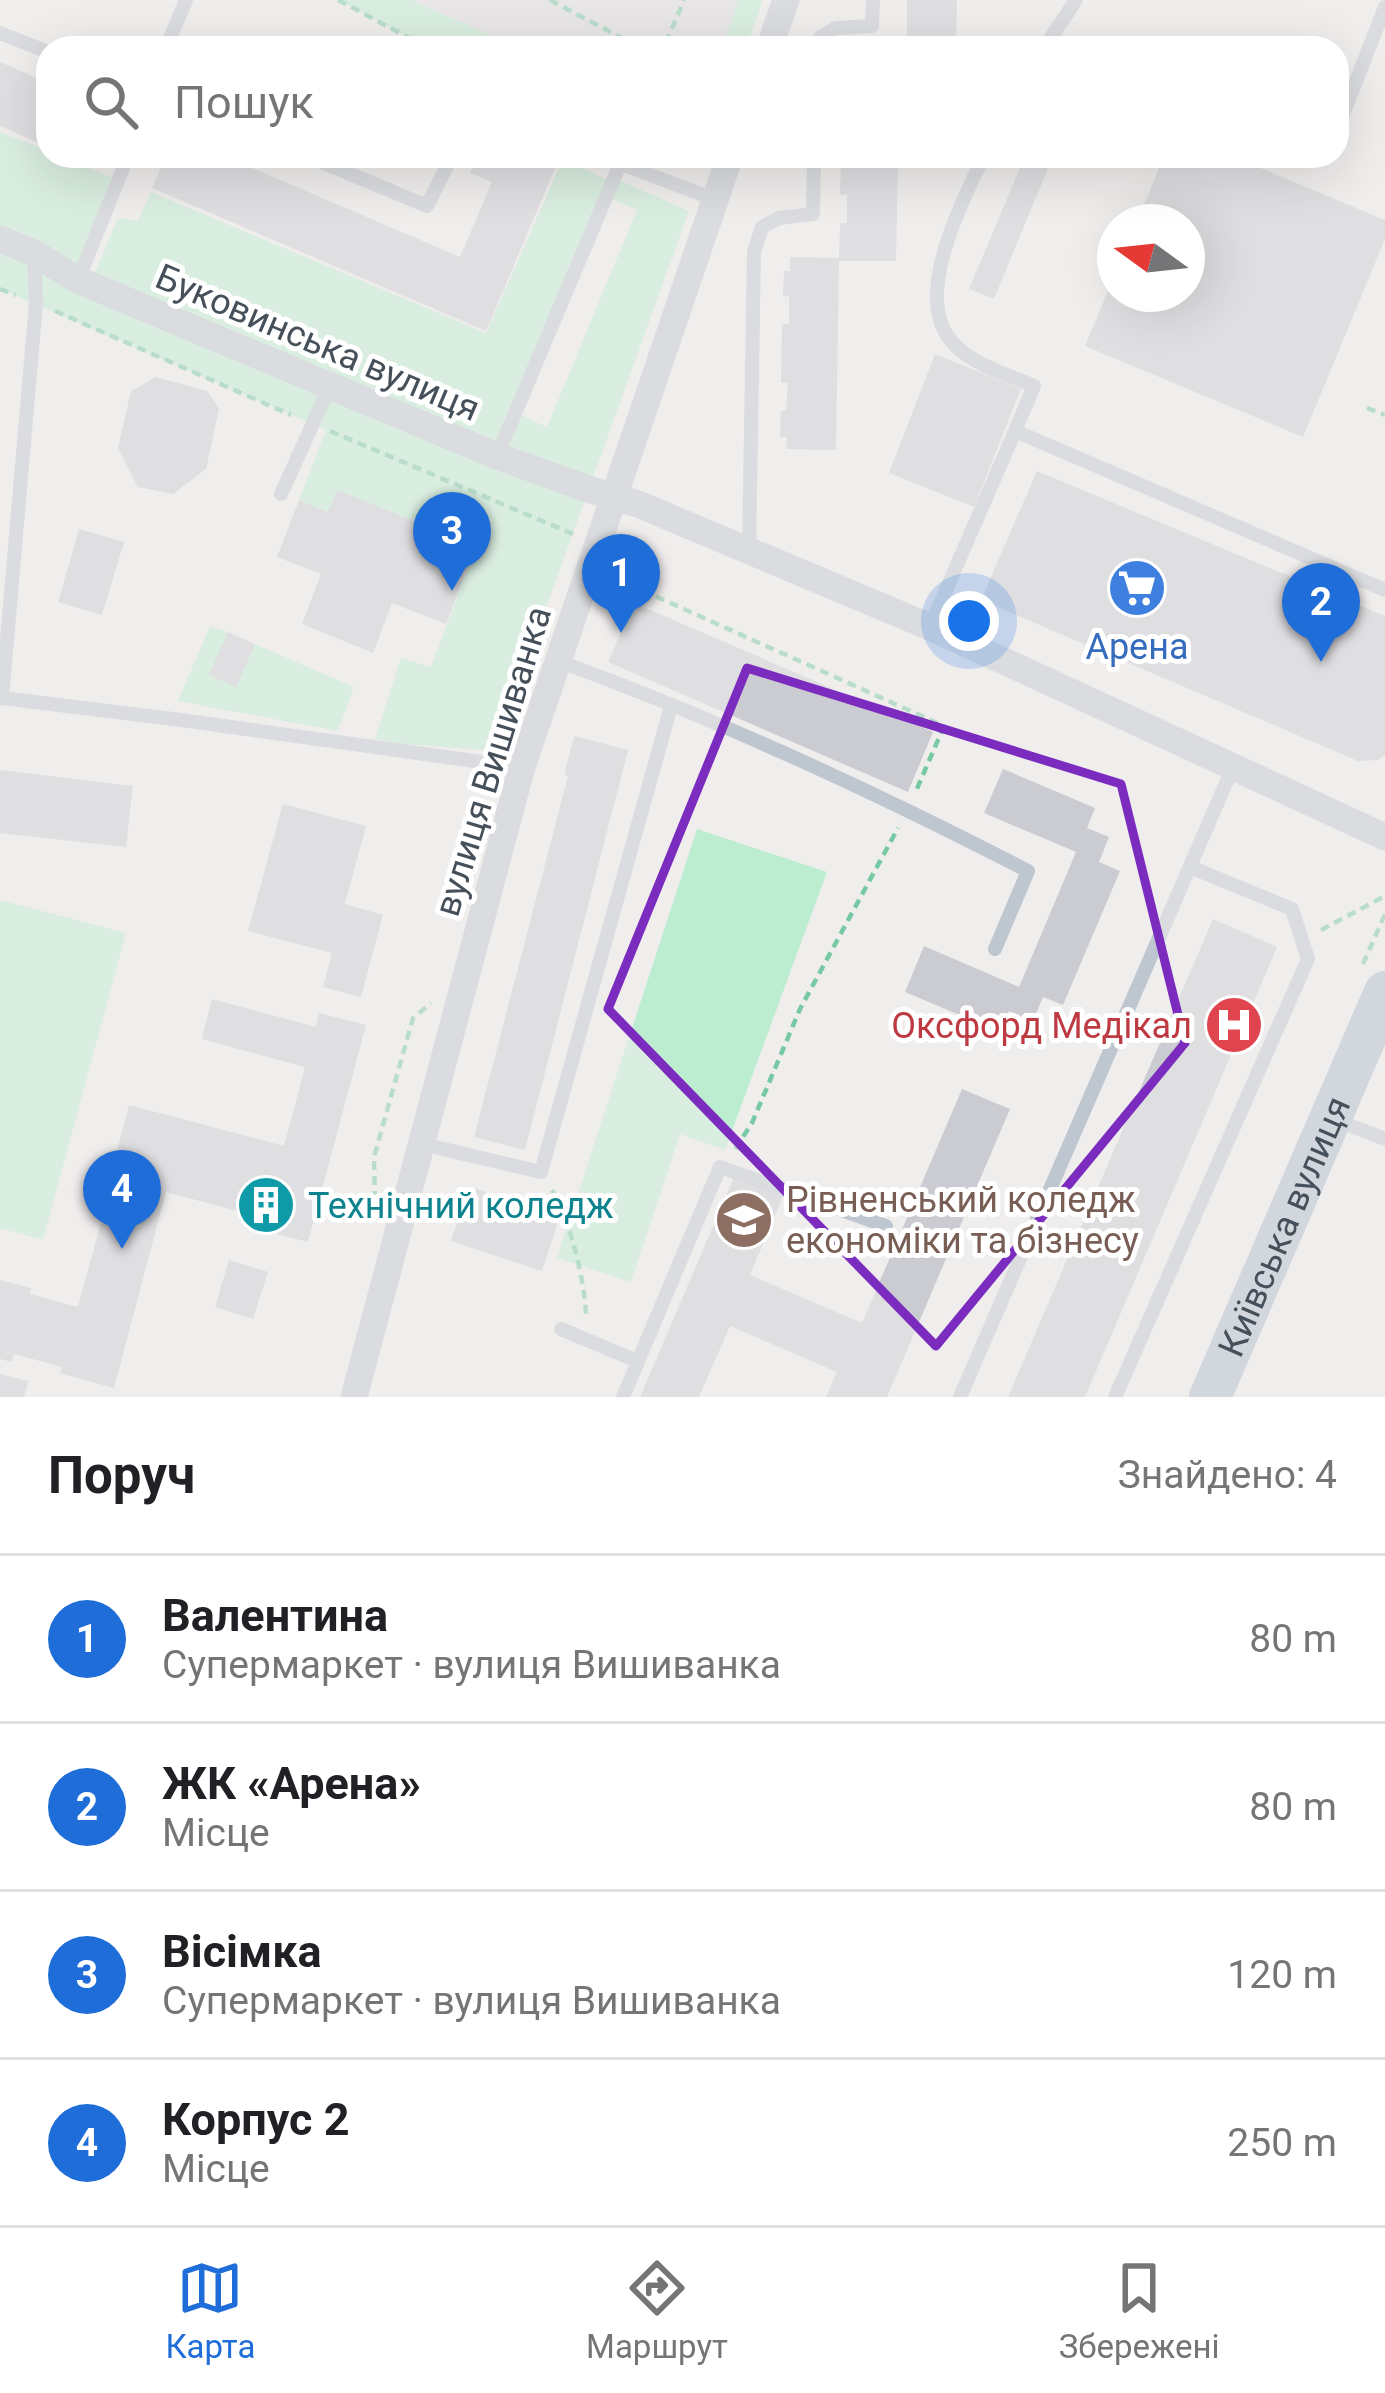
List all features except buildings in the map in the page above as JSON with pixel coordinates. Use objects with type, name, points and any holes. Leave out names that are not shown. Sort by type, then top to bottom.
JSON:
[{"type":"main road","name":"Київська вулиця","points":[[1210,1397],[1380,1010]]},
{"type":"street","points":[[773,36],[786,0]]},
{"type":"street","name":"вулиця Вишиванка","points":[[354,1397],[521,770],[726,168]]},
{"type":"street","name":"Буковинська вулиця","points":[[0,239],[78,280],[497,456],[638,504],[930,627],[1385,837]]},
{"type":"lane","points":[[171,36],[186,0]]},
{"type":"lane","points":[[823,36],[836,28],[872,26],[873,0]]},
{"type":"lane","points":[[1052,36],[1076,0]]},
{"type":"lane","points":[[1349,99],[1385,7]]},
{"type":"lane","points":[[0,33],[36,47]]},
{"type":"lane","points":[[78,280],[123,168]]},
{"type":"lane","points":[[336,168],[427,206],[446,168]]},
{"type":"lane","points":[[497,456],[618,168]]},
{"type":"lane","points":[[631,168],[716,200]]},
{"type":"lane","points":[[749,550],[754,252],[762,227],[779,218],[813,214],[814,168]]},
{"type":"lane","points":[[930,627],[1034,386],[975,360],[953,344],[938,322],[937,296],[946,243],[979,168]]},
{"type":"lane","points":[[34,254],[35,303],[1,698],[52,696],[521,770]]},
{"type":"lane","points":[[281,494],[330,386]]},
{"type":"lane","points":[[1015,431],[1385,590]]},
{"type":"lane","points":[[558,661],[908,809],[1028,871],[995,949]]},
{"type":"lane","points":[[420,1143],[542,1172],[671,706]]},
{"type":"lane","points":[[960,1397],[1234,767]]},
{"type":"lane","points":[[1115,1397],[1308,959],[1292,909],[1190,867]]},
{"type":"lane","points":[[1330,1118],[1385,1139]]},
{"type":"lane","points":[[623,1397],[720,1167],[886,1226]]},
{"type":"lane","points":[[560,1330],[637,1361]]},
{"type":"path","points":[[338,0],[406,36]]},
{"type":"path","points":[[550,0],[618,36]]},
{"type":"path","points":[[669,36],[684,0]]},
{"type":"path","points":[[0,289],[573,534]]},
{"type":"path","points":[[1367,408],[1385,415]]},
{"type":"path","points":[[615,578],[944,726],[908,809],[800,1009],[752,1123],[730,1155]]},
{"type":"path","points":[[375,1207],[374,1157],[413,1018],[431,1003]]},
{"type":"path","points":[[542,1172],[561,1204],[585,1294],[586,1340]]},
{"type":"highlighted area","points":[[747,668],[1121,784],[1185,1043],[936,1346],[608,1009]]},
{"type":"shaded area","points":[[412,0],[738,0],[726,36],[492,36]]},
{"type":"green space","points":[[338,0],[412,0],[492,36],[406,36]]},
{"type":"green space","points":[[738,0],[763,0],[750,36],[726,36]]},
{"type":"green space","points":[[0,132],[36,146],[36,168],[88,168],[118,180],[78,279],[90,284],[118,218],[138,221],[151,192],[486,333],[559,168],[582,168],[612,182],[614,178],[689,211],[541,622],[500,751],[375,739],[401,658],[431,667],[468,568],[443,558],[452,536],[337,490],[328,512],[299,500],[326,430],[0,289]],"holes":[[[607,197],[637,210],[547,427],[516,413]]]},
{"type":"green space","points":[[210,626],[228,632],[210,675],[236,686],[255,644],[354,687],[338,731],[178,701]]},
{"type":"green space","points":[[697,829],[827,872],[725,1150],[680,1134],[631,1282],[557,1258]]},
{"type":"green space","points":[[0,900],[126,933],[43,1240],[0,1228]]},
{"type":"place","name":"Арена","points":[[1137,588]]},
{"type":"place","name":"Вiсiмка","points":[[452,591]]},
{"type":"place","name":"Валентина","points":[[621,633]]},
{"type":"place","name":"ЖК «Арена»","points":[[1321,662]]},
{"type":"place","name":"Оксфорд Медікал","points":[[1234,1025]]},
{"type":"place","name":"Технічний коледж","points":[[266,1205]]},
{"type":"place","name":"Рівненський коледж економіки та бізнесу","points":[[744,1220]]},
{"type":"place","name":"Корпус 2","points":[[122,1249]]}]
